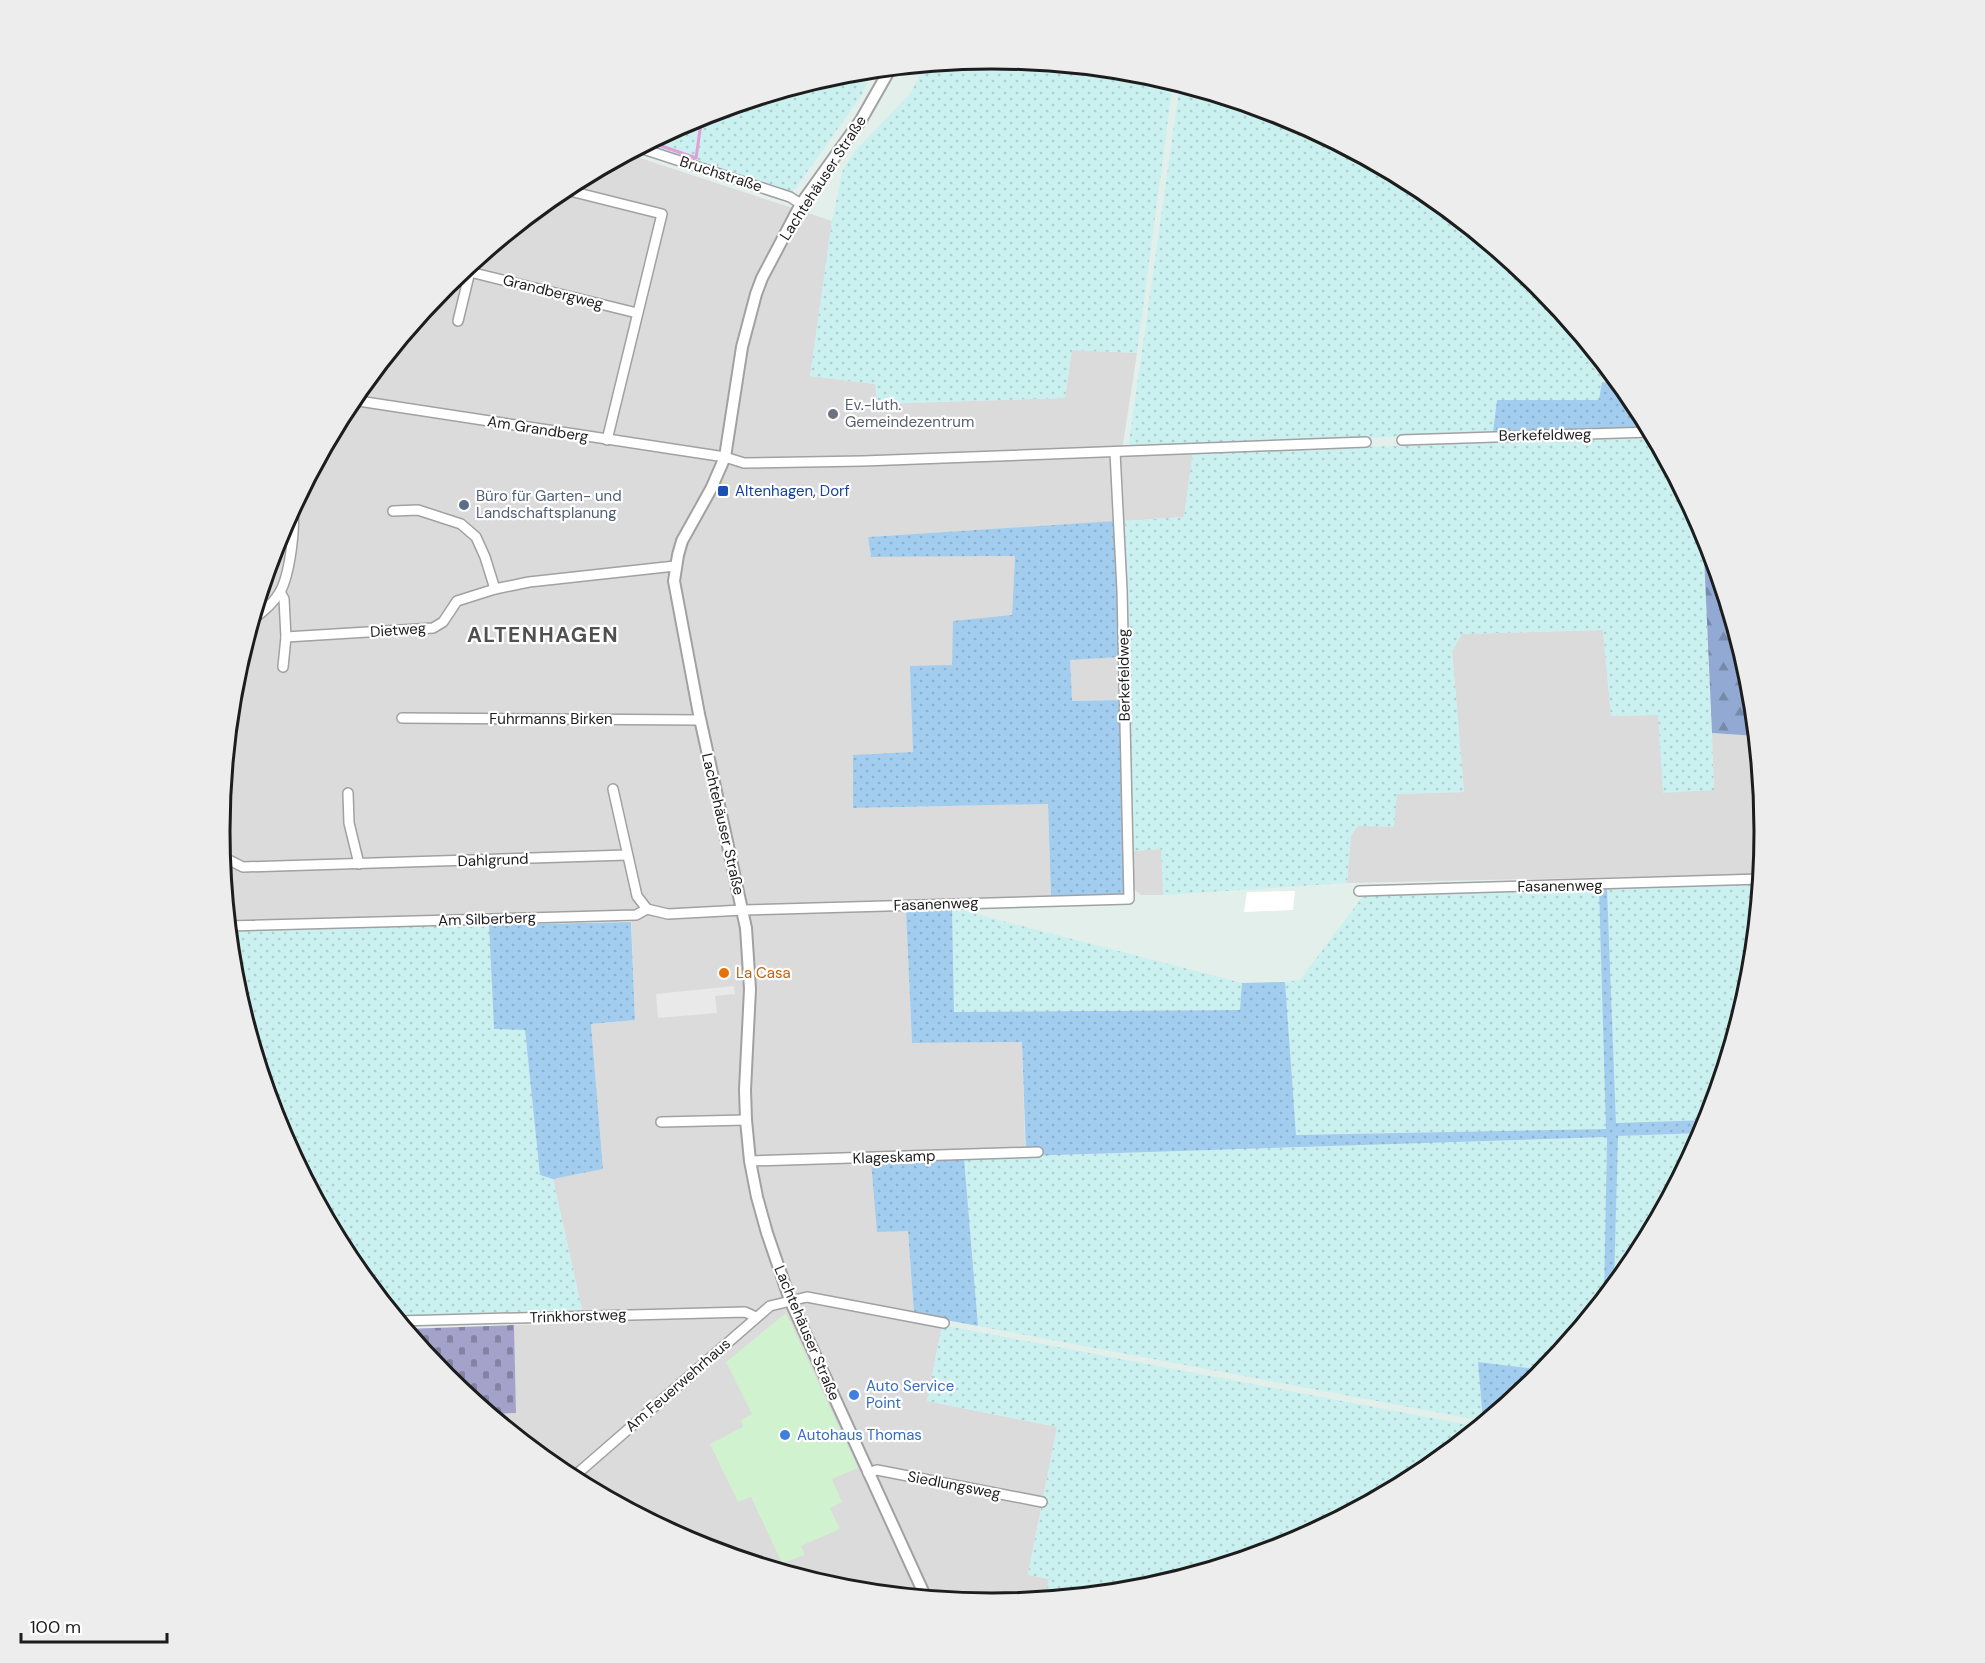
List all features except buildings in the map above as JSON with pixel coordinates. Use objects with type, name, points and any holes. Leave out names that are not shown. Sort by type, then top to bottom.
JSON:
[{"type":"street","name":"Lachtehäuser Straße","points":[[886,77],[861,120],[801,204],[770,261],[756,294],[742,347],[725,457],[711,489],[682,541],[675,566],[674,581],[700,720],[743,910],[750,989],[745,1090],[746,1120],[750,1161],[767,1233],[789,1300],[922,1590]]},
{"type":"street","name":"Bruchstraße","points":[[649,151],[790,197],[801,204]]},
{"type":"street","points":[[577,193],[662,214],[607,440]]},
{"type":"street","name":"Grandbergweg","points":[[477,270],[637,313]]},
{"type":"street","name":"Grandbergweg","points":[[458,321],[469,278]]},
{"type":"street","name":"Am Grandberg","points":[[363,402],[725,457]]},
{"type":"street","name":"Berkefeldweg","points":[[1402,440],[1642,432]]},
{"type":"street","points":[[725,457],[744,463],[864,461],[1366,442]]},
{"type":"street","name":"Berkefeldweg","points":[[1115,452],[1122,590],[1129,899]]},
{"type":"street","points":[[393,511],[418,510],[461,524],[476,537],[495,589]]},
{"type":"street","points":[[262,613],[280,592],[290,560],[294,527]]},
{"type":"street","name":"Dietweg","points":[[286,637],[432,628],[443,622],[457,601],[495,589],[530,582],[675,566]]},
{"type":"street","points":[[280,592],[284,599],[286,637],[283,668]]},
{"type":"street","name":"Fuhrmanns Birken","points":[[402,718],[700,720]]},
{"type":"street","points":[[613,789],[637,896],[647,909]]},
{"type":"street","points":[[348,793],[349,823],[359,864]]},
{"type":"street","name":"Dahlgrund","points":[[231,862],[243,867],[627,855]]},
{"type":"street","name":"Fasanenweg","points":[[1359,891],[1753,879]]},
{"type":"street","name":"Fasanenweg","points":[[743,910],[1129,899]]},
{"type":"street","name":"Am Silberberg","points":[[237,927],[636,915],[647,909],[668,914],[743,910]]},
{"type":"street","points":[[661,1122],[746,1120]]},
{"type":"street","name":"Klageskamp","points":[[750,1161],[1038,1152]]},
{"type":"street","points":[[789,1300],[807,1297],[944,1323]]},
{"type":"street","name":"Am Feuerwehrhaus","points":[[579,1472],[756,1317],[770,1306],[789,1300]]},
{"type":"street","name":"Trinkhorstweg","points":[[408,1321],[745,1312],[756,1317]]},
{"type":"street","name":"Siedlungsweg","points":[[868,1473],[876,1470],[1041,1502]]},
{"type":"shaded area","points":[[992,69],[1042,71],[1092,76],[1172,91],[1137,353],[1072,350],[1065,398],[877,404],[875,384],[810,376],[832,221],[843,169],[856,150],[910,94],[919,73],[943,71]]},
{"type":"shaded area","points":[[868,80],[861,96],[792,193],[655,148],[747,109],[795,95]]},
{"type":"shaded area","points":[[1179,92],[1238,109],[1284,127],[1374,171],[1416,198],[1457,227],[1532,292],[1566,329],[1603,375],[1600,400],[1497,400],[1493,432],[1128,449]]},
{"type":"shaded area","points":[[638,157],[832,221],[810,376],[876,384],[877,404],[1065,398],[1072,350],[1137,353],[1121,457],[1193,452],[1184,517],[868,537],[871,557],[1015,556],[1012,616],[954,621],[952,665],[913,752],[853,808],[1048,804],[1051,896],[906,900],[912,1043],[1022,1042],[1025,1148],[902,1151],[914,1314],[942,1325],[927,1401],[1057,1427],[1028,1574],[1049,1579],[1046,1592],[992,1594],[893,1587],[795,1568],[747,1554],[701,1536],[611,1492],[528,1436],[500,1413],[516,1412],[514,1325],[580,1323],[582,1310],[553,1179],[603,1169],[591,1024],[635,1020],[631,910],[236,922],[230,832],[237,732],[256,634],[270,586],[288,540],[332,450],[388,367],[453,292],[528,227],[611,171]]},
{"type":"shaded area","points":[[1602,382],[1608,383],[1640,430],[1493,432],[1497,400],[1599,400]]},
{"type":"shaded area","points":[[1645,438],[1676,494],[1704,559],[1714,790],[1663,793],[1658,715],[1611,716],[1603,630],[1462,634],[1452,651],[1464,792],[1397,794],[1394,827],[1358,826],[1351,836],[1347,883],[1163,895],[1161,849],[1131,851],[1125,521],[1184,517],[1193,452]]},
{"type":"shaded area","points":[[1116,521],[1120,657],[1070,660],[1072,701],[1121,700],[1124,894],[1051,896],[1048,804],[853,808],[853,755],[913,752],[910,666],[952,665],[953,621],[1012,615],[1015,556],[871,557],[868,537]]},
{"type":"shaded area","points":[[1603,630],[1611,716],[1658,715],[1714,790],[1712,733],[1748,735],[1755,832],[1753,874],[1347,883],[1351,836],[1357,826],[1397,794],[1464,792],[1452,651],[1462,634]]},
{"type":"shaded area","points":[[1120,657],[1121,700],[1071,701],[1070,659]]},
{"type":"shaded area","points":[[1162,849],[1163,895],[1141,895],[1132,887],[1131,851]]},
{"type":"shaded area","points":[[1753,883],[1748,931],[1729,1029],[1715,1077],[1698,1120],[1616,1123],[1607,888]]},
{"type":"shaded area","points":[[1607,888],[1616,1123],[1698,1120],[1692,1133],[1618,1136],[1614,1271],[1604,1286],[1607,1137],[1026,1156],[1022,1042],[912,1043],[906,909],[952,908],[954,1012],[1240,1010],[1242,983],[1285,982],[1296,1135],[1606,1129],[1599,889]]},
{"type":"shaded area","points":[[1599,889],[1607,1129],[1295,1135],[1285,982],[1300,980],[1363,896]]},
{"type":"shaded area","points":[[952,908],[1242,983],[1241,1010],[954,1012]]},
{"type":"shaded area","points":[[631,922],[635,1020],[591,1024],[603,1169],[553,1179],[540,1175],[525,1030],[494,1029],[489,925]]},
{"type":"shaded area","points":[[489,925],[494,1029],[525,1030],[540,1175],[553,1179],[582,1310],[404,1316],[359,1255],[332,1213],[288,1123],[270,1077],[256,1029],[237,930]]},
{"type":"shaded area","points":[[734,986],[735,994],[715,996],[717,1013],[658,1018],[656,994]]},
{"type":"shaded area","points":[[1692,1133],[1653,1213],[1614,1271],[1618,1136]]},
{"type":"shaded area","points":[[1607,1137],[1604,1286],[1566,1334],[1529,1373],[1529,1368],[1478,1362],[1483,1415],[1477,1420],[978,1326],[964,1158]]},
{"type":"shaded area","points":[[964,1158],[978,1326],[914,1314],[908,1231],[877,1232],[871,1161]]},
{"type":"shaded area","name":"Autohaus Thomas","points":[[786,1313],[858,1468],[832,1479],[842,1502],[830,1508],[840,1529],[801,1546],[805,1555],[782,1563],[751,1497],[738,1502],[710,1444],[743,1427],[741,1420],[752,1414],[726,1362]]},
{"type":"shaded area","points":[[942,1325],[1470,1425],[1374,1492],[1284,1536],[1238,1554],[1190,1568],[1141,1579],[1046,1592],[1049,1579],[1028,1575],[1057,1427],[927,1401]]},
{"type":"shaded area","points":[[1478,1362],[1529,1368],[1529,1373],[1483,1415]]},
{"type":"green space","points":[[1704,558],[1729,634],[1748,735],[1712,733]]},
{"type":"green space","points":[[514,1325],[516,1413],[501,1414],[490,1405],[453,1371],[415,1329]]},
{"type":"pier","points":[[1295,891],[1293,910],[1244,912],[1247,892]]},
{"type":"waterway","points":[[660,146],[696,158],[700,127]]},
{"type":"place","name":"Ev.-luth. Gemeindezentrum","points":[[833,414]]},
{"type":"place","name":"Altenhagen, Dorf","points":[[723,491]]},
{"type":"place","name":"Büro für Garten- und Landschaftsplanung","points":[[464,505]]},
{"type":"place","name":"La Casa","points":[[724,973]]},
{"type":"place","name":"Auto Service Point","points":[[854,1395]]},
{"type":"place","name":"Autohaus Thomas","points":[[785,1435]]},
{"type":"district","name":"ALTENHAGEN","points":[[543,635]]}]
